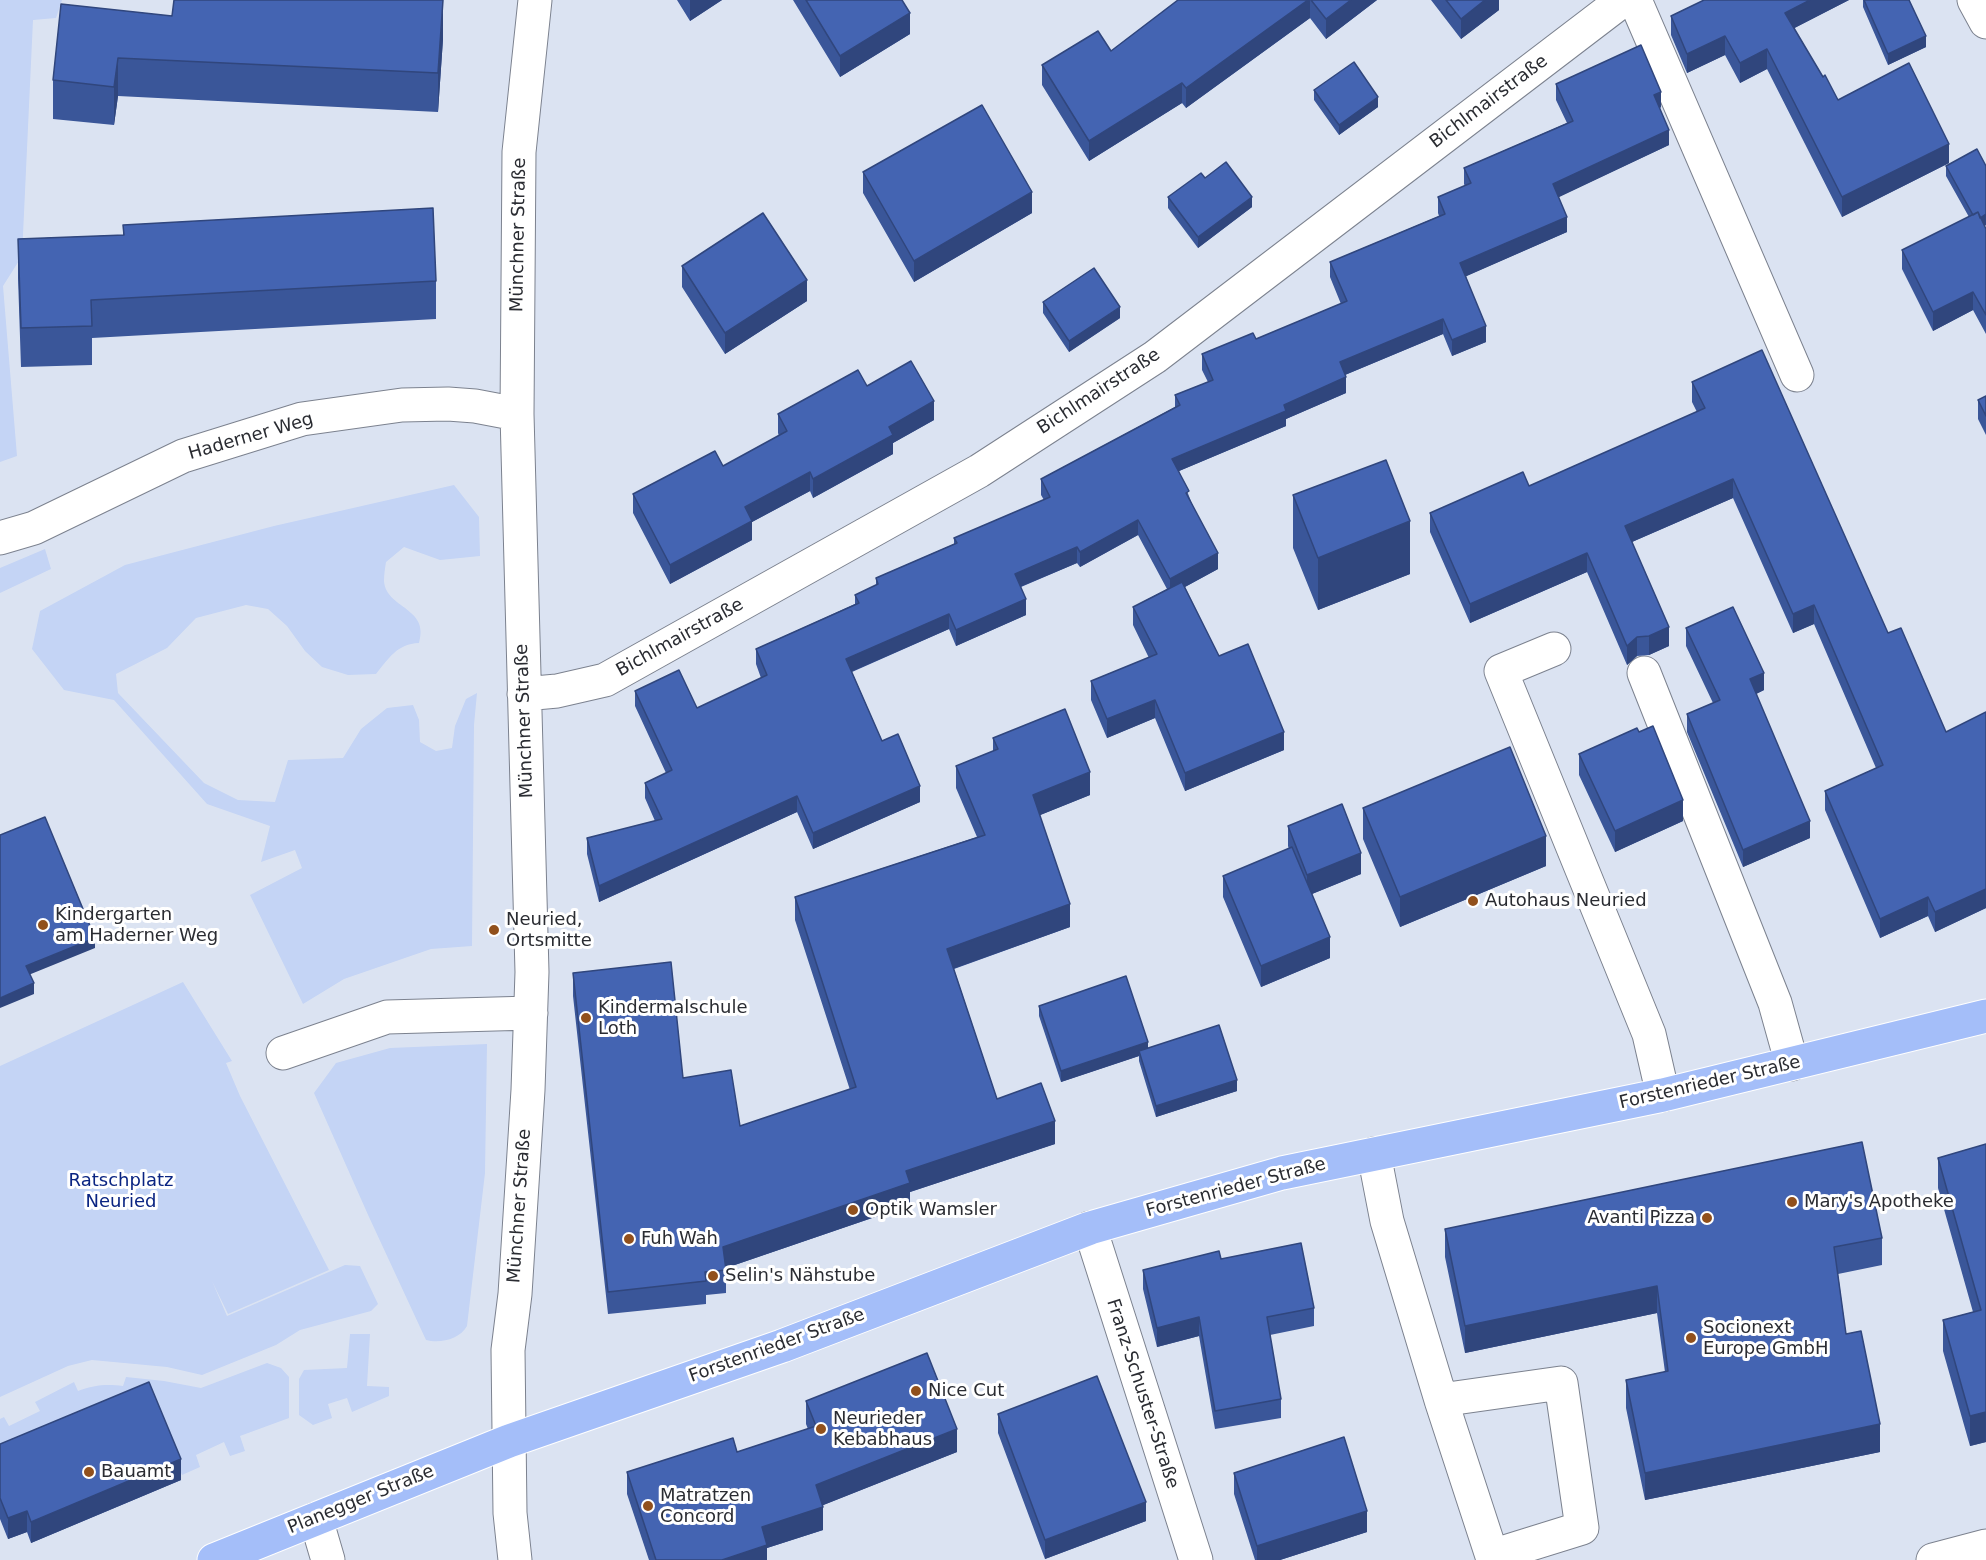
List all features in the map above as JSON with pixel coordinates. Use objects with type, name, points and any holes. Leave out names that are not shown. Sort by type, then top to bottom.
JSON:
[{"type":"main road","name":"Forstenrieder Straße","points":[[509,1441],[782,1346],[1090,1228],[1282,1173],[1663,1095],[1986,1016]]},
{"type":"main road","name":"Planegger Straße","points":[[214,1560],[509,1441]]},
{"type":"street","name":"Münchner Straße","points":[[515,1560],[510,1514],[508,1350],[516,1272],[528,1090],[532,972],[517,414],[519,152],[535,0]]},
{"type":"street","name":"Bichlmairstraße","points":[[524,694],[557,691],[605,680],[979,471],[1155,357],[1623,0]]},
{"type":"street","points":[[1635,0],[1797,375]]},
{"type":"street","points":[[1974,0],[1986,22]]},
{"type":"street","name":"Haderner Weg","points":[[0,538],[34,528],[183,456],[302,419],[402,405],[475,406],[517,414]]},
{"type":"street","points":[[1554,649],[1501,671],[1649,1034],[1663,1095]]},
{"type":"street","points":[[1644,673],[1775,1003],[1792,1064]]},
{"type":"street","points":[[283,1053],[387,1017],[531,1012]]},
{"type":"street","points":[[1374,1154],[1387,1221],[1441,1400],[1492,1556],[1582,1528],[1561,1383],[1441,1400]]},
{"type":"street","name":"Franz-Schuster-Straße","points":[[1090,1228],[1196,1560]]},
{"type":"street","points":[[316,1519],[328,1560]]},
{"type":"street","points":[[1934,1560],[1986,1546]]},
{"type":"green space","points":[[0,0],[62,0],[56,18],[33,20],[22,256],[3,286],[17,456],[0,462]]},
{"type":"green space","points":[[454,485],[479,517],[480,556],[440,560],[404,547],[386,562],[384,581],[387,590],[413,615],[421,631],[419,643],[399,649],[376,674],[348,675],[322,667],[305,651],[287,626],[268,609],[246,605],[196,618],[167,648],[116,674],[118,693],[204,783],[238,800],[275,802],[288,760],[343,758],[361,729],[387,708],[413,705],[419,720],[420,742],[436,751],[452,748],[455,726],[466,699],[477,693],[474,725],[472,946],[431,949],[344,979],[303,1004],[250,895],[302,868],[295,850],[261,862],[270,826],[207,804],[114,700],[64,690],[32,649],[40,611],[125,565],[274,526]]},
{"type":"green space","points":[[45,549],[51,569],[0,593],[0,568]]},
{"type":"green space","name":"Ratschplatz Neuried","points":[[183,982],[232,1061],[226,1063],[240,1096],[329,1270],[228,1314],[212,1281],[227,1316],[345,1265],[360,1266],[378,1304],[371,1311],[300,1330],[276,1345],[202,1375],[167,1367],[92,1360],[68,1366],[0,1397],[0,1066]]},
{"type":"green space","points":[[487,1044],[485,1173],[467,1326],[455,1337],[443,1341],[431,1341],[426,1340],[314,1093],[336,1063],[390,1048]]},
{"type":"green space","points":[[350,1334],[370,1334],[367,1386],[389,1387],[389,1396],[352,1412],[347,1398],[328,1404],[332,1418],[313,1425],[299,1415],[299,1379],[304,1370],[347,1368]]},
{"type":"green space","points":[[267,1363],[281,1368],[289,1377],[289,1418],[240,1436],[245,1451],[230,1456],[224,1442],[196,1455],[200,1467],[182,1475],[149,1401],[0,1464],[0,1419],[4,1417],[9,1426],[40,1411],[35,1402],[74,1382],[78,1391],[89,1387],[123,1386],[126,1377],[201,1388]]},
{"type":"building","points":[[174,0],[443,0],[438,73],[118,58],[114,87],[53,80],[61,4],[172,16]]},
{"type":"building","points":[[806,0],[902,0],[910,13],[840,56]]},
{"type":"building","points":[[1178,0],[1308,0],[1186,88],[1182,83],[1089,141],[1042,65],[1098,31],[1111,51]]},
{"type":"building","points":[[1311,0],[1351,0],[1326,19]]},
{"type":"building","points":[[1446,0],[1485,0],[1461,19]]},
{"type":"building","points":[[1704,0],[1810,0],[1785,13],[1823,77],[1825,75],[1838,100],[1909,63],[1949,144],[1842,197],[1767,49],[1740,63],[1725,36],[1687,54],[1671,16]]},
{"type":"building","points":[[1864,0],[1909,0],[1926,36],[1888,54]]},
{"type":"building","points":[[1641,45],[1661,92],[1654,95],[1669,130],[1553,184],[1567,217],[1460,263],[1486,326],[1452,340],[1443,319],[1340,362],[1346,377],[1284,405],[1286,411],[1172,459],[1189,491],[1186,493],[1218,553],[1170,579],[1138,520],[1080,552],[1077,547],[1015,574],[1026,599],[956,630],[949,614],[846,659],[882,741],[898,734],[920,786],[813,833],[797,796],[599,886],[587,838],[662,819],[645,783],[672,770],[635,691],[679,670],[697,708],[767,675],[756,649],[859,603],[855,595],[878,584],[876,578],[957,543],[954,538],[1050,497],[1041,479],[1180,405],[1175,395],[1213,380],[1202,354],[1253,333],[1256,339],[1347,301],[1330,262],[1445,214],[1438,197],[1471,183],[1464,168],[1573,121],[1556,84]]},
{"type":"building","points":[[1354,62],[1378,97],[1339,125],[1314,90]]},
{"type":"building","points":[[982,105],[1032,192],[914,261],[863,172]]},
{"type":"building","points":[[1977,149],[1986,166],[1986,214],[1980,218],[1978,212],[1973,215],[1946,166]]},
{"type":"building","points":[[1226,162],[1252,197],[1198,237],[1168,197],[1201,173],[1205,178]]},
{"type":"building","points":[[433,208],[436,281],[91,300],[92,326],[21,328],[18,239],[124,235],[123,225]]},
{"type":"building","points":[[1978,212],[1986,229],[1986,315],[1973,292],[1933,312],[1902,250]]},
{"type":"building","points":[[763,213],[807,280],[725,333],[682,266]]},
{"type":"building","points":[[1094,268],[1120,307],[1069,341],[1043,302]]},
{"type":"building","points":[[1762,350],[1888,633],[1901,628],[1946,732],[1986,712],[1986,889],[1935,912],[1928,897],[1880,919],[1825,791],[1883,765],[1814,605],[1793,614],[1733,479],[1625,526],[1669,627],[1649,636],[1637,637],[1627,646],[1587,553],[1470,604],[1430,513],[1523,472],[1529,486],[1705,408],[1692,382]]},
{"type":"building","points":[[911,361],[934,401],[889,427],[893,435],[813,479],[810,472],[745,507],[752,521],[670,565],[633,494],[715,451],[723,466],[787,431],[778,414],[858,370],[867,386]]},
{"type":"building","points":[[1986,396],[1986,416],[1978,400]]},
{"type":"building","points":[[1386,460],[1410,521],[1318,558],[1293,495]]},
{"type":"building","points":[[1182,582],[1219,656],[1248,644],[1284,732],[1185,773],[1155,700],[1107,719],[1091,681],[1157,654],[1133,607]]},
{"type":"building","points":[[1733,607],[1764,673],[1750,679],[1810,821],[1743,850],[1687,714],[1720,700],[1686,628]]},
{"type":"building","points":[[1065,709],[1090,772],[1033,795],[1070,904],[947,949],[997,1099],[1041,1083],[1055,1121],[906,1171],[910,1183],[723,1247],[726,1270],[705,1272],[706,1281],[608,1292],[573,973],[671,962],[683,1078],[731,1070],[740,1126],[856,1087],[795,897],[985,835],[956,766],[998,749],[993,738]]},
{"type":"building","points":[[1653,726],[1683,800],[1615,831],[1579,754],[1637,728],[1639,732]]},
{"type":"building","points":[[1510,747],[1546,836],[1400,897],[1363,808]]},
{"type":"building","points":[[1342,804],[1361,853],[1307,875],[1288,826]]},
{"type":"building","name":"Kindergarten am Haderner Weg","points":[[45,817],[95,938],[26,966],[34,983],[0,998],[0,835]]},
{"type":"building","points":[[1292,847],[1330,937],[1261,966],[1223,876]]},
{"type":"building","points":[[1126,976],[1148,1042],[1061,1071],[1039,1006]]},
{"type":"building","points":[[1219,1025],[1237,1080],[1156,1106],[1139,1051]]},
{"type":"building","points":[[1862,1142],[1882,1238],[1834,1247],[1846,1334],[1861,1331],[1880,1424],[1645,1473],[1626,1380],[1668,1371],[1657,1286],[1465,1326],[1445,1229]]},
{"type":"building","points":[[1986,1144],[1986,1412],[1970,1416],[1943,1320],[1981,1310],[1938,1158]]},
{"type":"building","points":[[1301,1243],[1314,1308],[1267,1317],[1281,1399],[1215,1411],[1199,1317],[1157,1328],[1143,1270],[1219,1251],[1221,1259]]},
{"type":"building","points":[[927,1353],[957,1429],[816,1485],[823,1507],[762,1527],[767,1545],[722,1560],[656,1560],[627,1472],[733,1438],[737,1452],[816,1426],[806,1401]]},
{"type":"building","points":[[1097,1376],[1146,1502],[1045,1540],[998,1414]]},
{"type":"building","name":"Bauamt","points":[[149,1382],[181,1459],[31,1522],[27,1511],[8,1518],[0,1498],[0,1444]]},
{"type":"building","points":[[1344,1437],[1367,1511],[1257,1546],[1234,1473]]},
{"type":"place","name":"Autohaus Neuried","points":[[1473,901]]},
{"type":"place","name":"Kindergarten am Haderner Weg","points":[[43,925]]},
{"type":"place","name":"Neuried, Ortsmitte","points":[[494,930]]},
{"type":"place","name":"Kindermalschule Loth","points":[[586,1018]]},
{"type":"place","name":"Mary's Apotheke","points":[[1792,1202]]},
{"type":"place","name":"Optik Wamsler","points":[[853,1210]]},
{"type":"place","name":"Avanti Pizza","points":[[1707,1218]]},
{"type":"place","name":"Fuh Wah","points":[[629,1239]]},
{"type":"place","name":"Selin's Nähstube","points":[[713,1276]]},
{"type":"place","name":"Socionext Europe GmbH","points":[[1691,1338]]},
{"type":"place","name":"Nice Cut","points":[[916,1391]]},
{"type":"place","name":"Neurieder Kebabhaus","points":[[821,1429]]},
{"type":"place","name":"Bauamt","points":[[89,1472]]},
{"type":"place","name":"Matratzen Concord","points":[[648,1506]]}]
